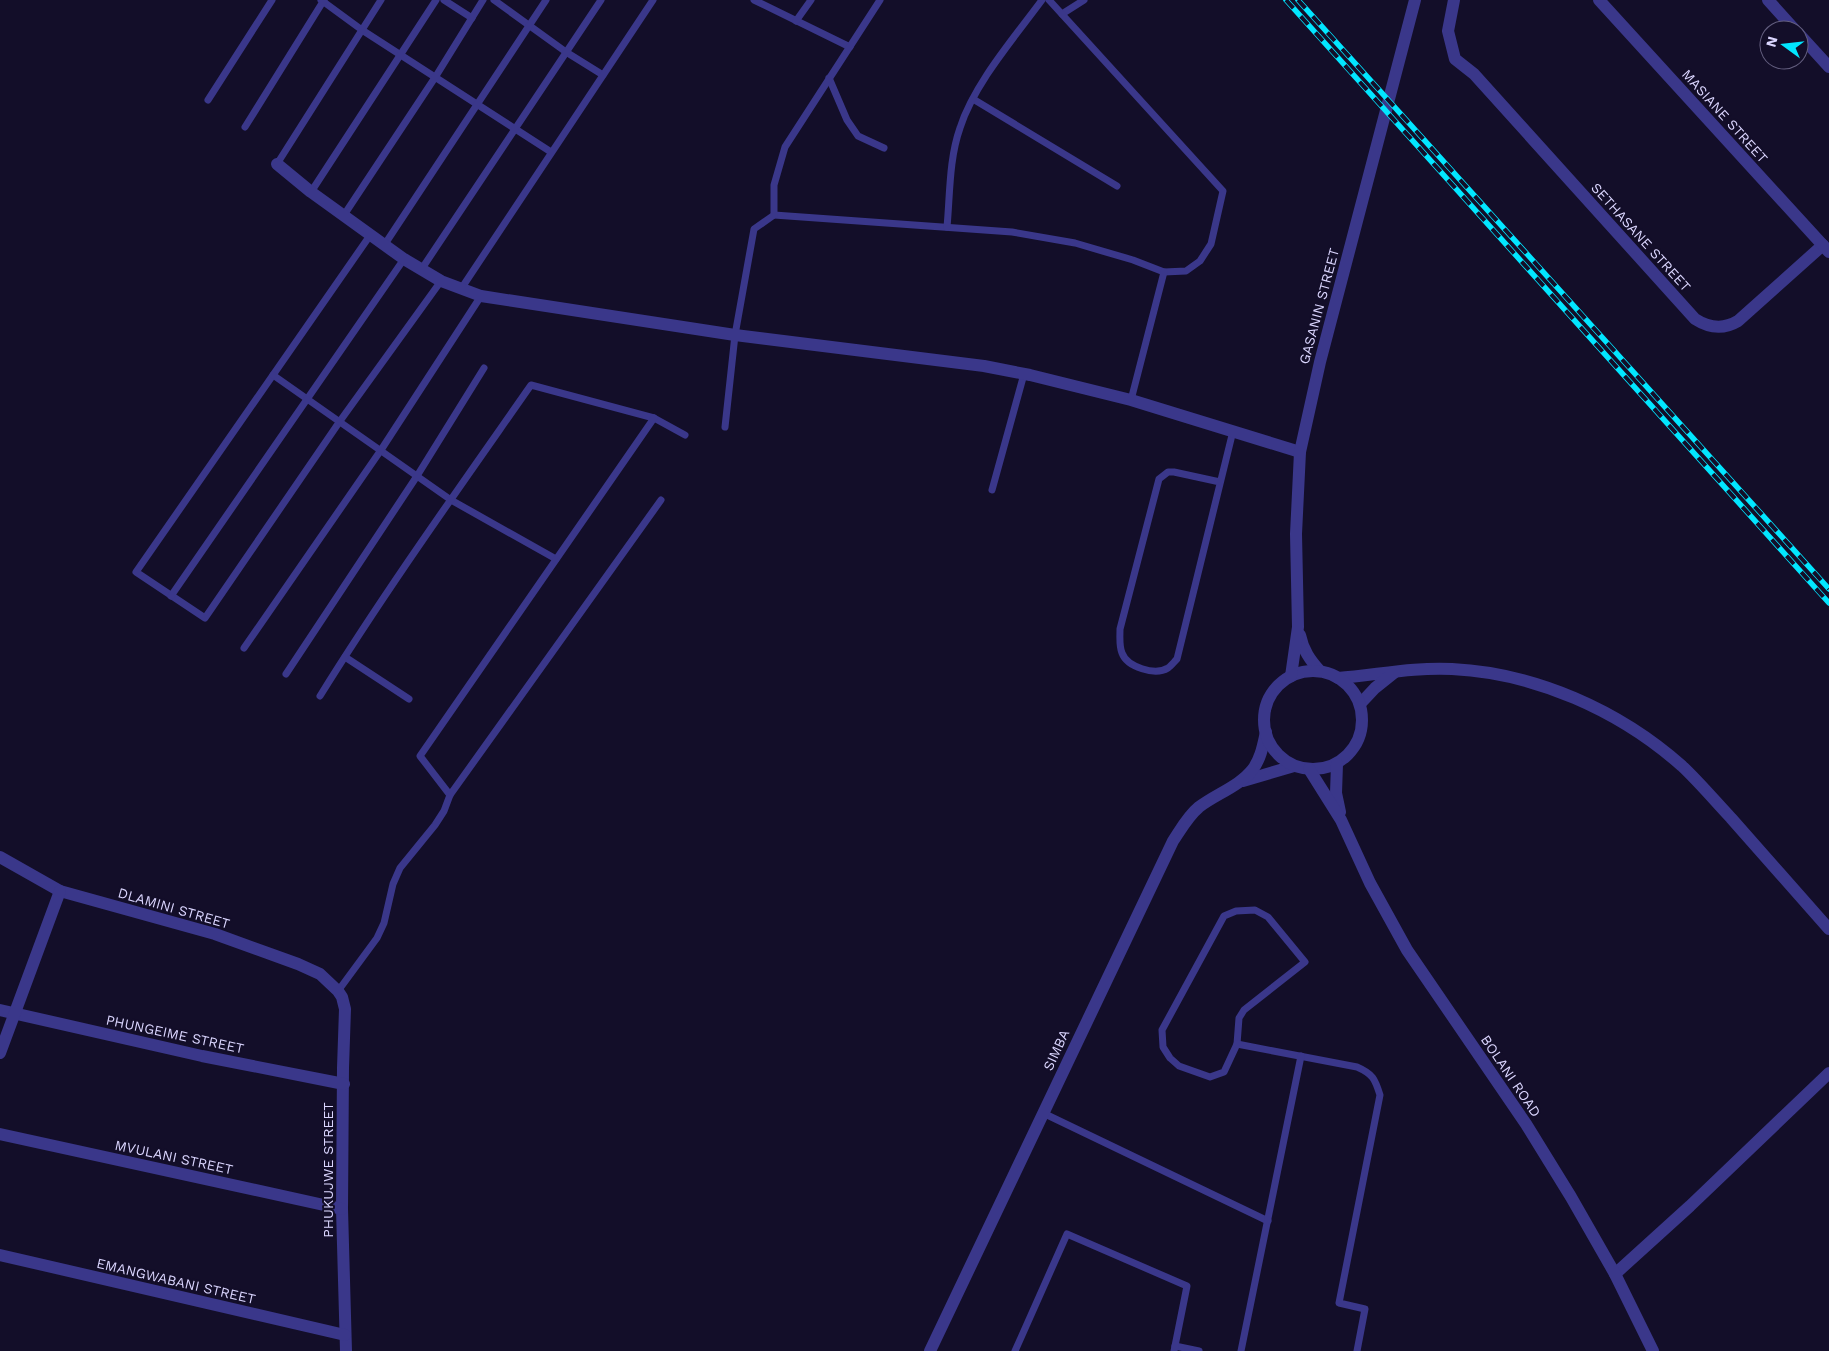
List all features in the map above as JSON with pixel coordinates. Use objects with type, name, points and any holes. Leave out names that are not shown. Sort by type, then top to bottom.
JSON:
[{"type":"street","name":"GASANIN STREET","points":[[1291,676],[1298,627],[1296,525],[1300,452],[1320,362],[1415,0]]},
{"type":"street","name":"SETHASANE STREET","points":[[1454,0],[1448,31],[1455,59],[1474,74],[1695,319],[1704,324],[1724,327],[1738,321],[1826,249]]},
{"type":"street","name":"MASIANE STREET","points":[[1599,0],[1826,249]]},
{"type":"street","points":[[1768,0],[1786,20]]},
{"type":"street","points":[[1809,45],[1829,67]]},
{"type":"street","points":[[277,164],[311,192],[404,259],[441,281],[481,296],[735,335],[984,366],[1131,400],[1300,452]]},
{"type":"street","name":"GASANIN STREET","points":[[1298,627],[1302,646],[1320,671]]},
{"type":"street","points":[[1338,678],[1415,668],[1453,669],[1522,680],[1590,705],[1653,742],[1682,767],[1756,846],[1829,929]]},
{"type":"street","points":[[1360,704],[1379,684],[1397,670]]},
{"type":"street","points":[[1320,671],[1338,678],[1350,687],[1360,704],[1363,722],[1358,740],[1351,752],[1337,764],[1324,768],[1309,769],[1294,766],[1274,750],[1266,732],[1264,717],[1268,702],[1275,689],[1291,676],[1305,672],[1320,671]]},
{"type":"street","points":[[1236,783],[1254,768],[1261,755],[1266,732]]},
{"type":"street","name":"BOLANI ROAD","points":[[1337,764],[1336,793],[1341,820]]},
{"type":"street","points":[[1236,783],[1294,766]]},
{"type":"street","name":"BOLANI ROAD","points":[[1309,769],[1341,820],[1370,883],[1408,950],[1526,1124],[1571,1197],[1615,1274],[1653,1351]]},
{"type":"street","name":"SIMBA","points":[[930,1351],[1173,841],[1189,817],[1198,808],[1236,783]]},
{"type":"street","name":"DLAMINI STREET","points":[[0,857],[60,891],[177,923],[309,968],[320,974],[338,991]]},
{"type":"street","points":[[0,1053],[60,891]]},
{"type":"street","name":"PHUKUJWE STREET","points":[[338,991],[342,997],[345,1009],[342,1209],[346,1351]]},
{"type":"street","name":"PHUNGEIME STREET","points":[[0,1010],[202,1056],[344,1084]]},
{"type":"street","points":[[1615,1274],[1690,1206],[1829,1073]]},
{"type":"street","name":"MVULANI STREET","points":[[0,1134],[342,1209]]},
{"type":"street","name":"EMANGWABANI STREET","points":[[0,1255],[345,1335]]},
{"type":"lane","points":[[208,100],[272,0]]},
{"type":"lane","points":[[245,127],[323,0],[362,30],[401,53],[551,152]]},
{"type":"lane","points":[[277,164],[381,0]]},
{"type":"lane","points":[[311,192],[436,0]]},
{"type":"lane","points":[[444,0],[472,18]]},
{"type":"lane","points":[[344,215],[436,76],[483,0]]},
{"type":"lane","points":[[494,0],[603,76]]},
{"type":"lane","points":[[385,244],[546,0]]},
{"type":"lane","points":[[421,270],[601,0]]},
{"type":"lane","points":[[461,289],[653,0]]},
{"type":"lane","points":[[754,0],[763,2],[796,21],[850,47]]},
{"type":"lane","points":[[796,21],[810,0]]},
{"type":"lane","points":[[774,215],[774,185],[785,147],[880,0]]},
{"type":"lane","points":[[947,227],[954,152],[959,129],[973,99],[1042,0]]},
{"type":"lane","points":[[725,428],[735,335],[754,229],[774,215],[1012,232],[1075,243],[1133,260],[1164,272],[1186,271],[1200,261],[1211,244],[1223,192],[1049,0]]},
{"type":"lane","points":[[1062,14],[1084,0]]},
{"type":"lane","points":[[829,78],[847,120],[858,136],[884,148]]},
{"type":"lane","points":[[973,99],[1117,186]]},
{"type":"lane","points":[[371,234],[136,572],[171,596],[205,618],[340,421],[441,281]]},
{"type":"lane","points":[[171,596],[404,259]]},
{"type":"lane","points":[[1131,400],[1164,272]]},
{"type":"lane","points":[[244,648],[381,450],[481,296]]},
{"type":"lane","points":[[286,674],[417,476],[484,368]]},
{"type":"lane","points":[[992,490],[1024,374]]},
{"type":"lane","points":[[273,375],[451,500],[556,558]]},
{"type":"lane","points":[[320,696],[344,657],[531,386],[654,418],[685,435]]},
{"type":"lane","points":[[450,795],[420,756],[654,418]]},
{"type":"lane","points":[[1220,482],[1174,472],[1168,472],[1159,479],[1120,629],[1121,652],[1125,660],[1139,667],[1157,671],[1167,668],[1177,659],[1220,482],[1232,431]]},
{"type":"lane","points":[[338,991],[377,938],[384,922],[393,884],[400,868],[435,825],[444,811],[450,795],[661,500]]},
{"type":"lane","points":[[344,657],[409,699]]},
{"type":"lane","points":[[1236,910],[1255,910],[1268,917],[1305,962],[1244,1010],[1240,1018],[1237,1044],[1224,1072],[1210,1077],[1179,1066],[1170,1058],[1163,1048],[1162,1030],[1224,916],[1236,910]]},
{"type":"lane","points":[[1237,1044],[1357,1067],[1368,1072],[1376,1081],[1380,1095],[1339,1303],[1365,1310],[1357,1351]]},
{"type":"lane","points":[[1242,1351],[1302,1056]]},
{"type":"lane","points":[[1043,1113],[1268,1221]]},
{"type":"lane","points":[[1014,1351],[1067,1234],[1187,1286],[1174,1348],[1199,1351]]},
{"type":"railway","points":[[1286,0],[1829,603]]},
{"type":"railway","points":[[1298,0],[1829,589]]}]
